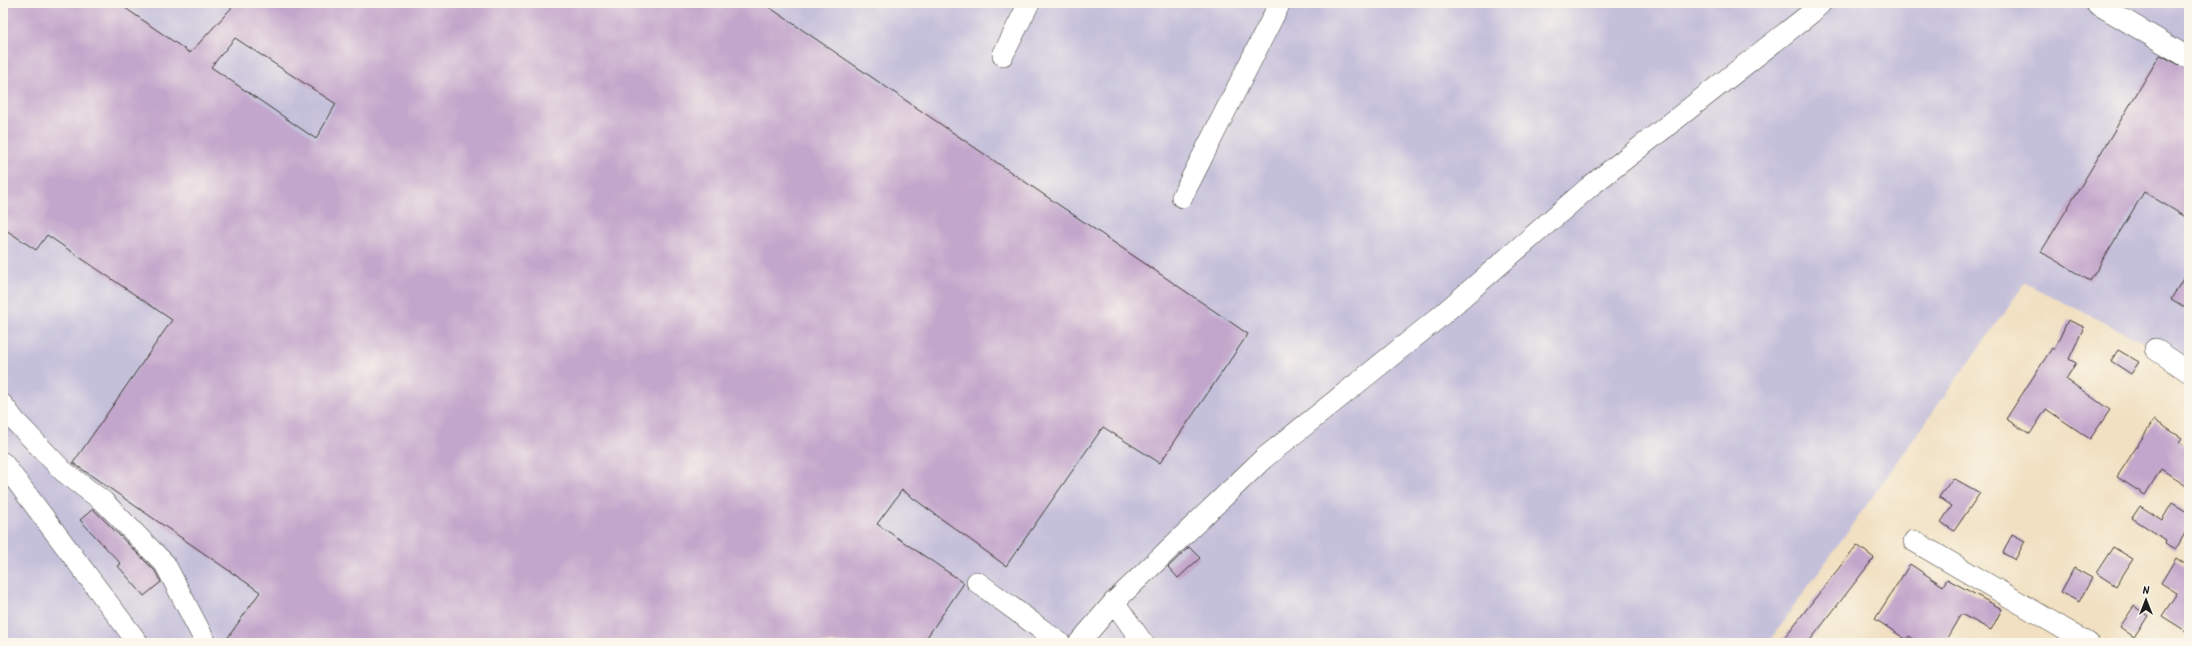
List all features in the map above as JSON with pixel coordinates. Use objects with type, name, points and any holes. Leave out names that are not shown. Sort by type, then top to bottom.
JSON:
[{"type":"street","points":[[1003,55],[1029,3]]},
{"type":"street","points":[[1182,197],[1280,3]]},
{"type":"street","points":[[1078,643],[1114,602],[1263,459],[1437,319],[1588,188],[1705,98],[1811,13],[1821,3]]},
{"type":"street","points":[[2096,3],[2189,58]]},
{"type":"street","points":[[2154,350],[2189,372]]},
{"type":"street","points":[[3,405],[15,421],[64,471],[104,502],[165,564],[206,643]]},
{"type":"street","points":[[3,463],[138,643]]},
{"type":"street","points":[[1914,541],[2088,643]]},
{"type":"street","points":[[977,582],[1060,643]]},
{"type":"street","points":[[1114,602],[1143,643]]},
{"type":"shaded area","points":[[3,3],[2189,3],[2189,365],[2025,283],[1768,643],[3,643]]},
{"type":"building","points":[[3,3],[118,3],[190,53],[236,3],[763,3],[1248,334],[1160,463],[1103,427],[1006,566],[902,490],[877,524],[964,583],[923,643],[224,643],[260,592],[73,463],[172,320],[47,235],[36,250],[3,228]],"holes":[[[235,38],[336,104],[316,139],[211,67]]]},
{"type":"building","points":[[2160,55],[2189,70],[2189,219],[2144,192],[2090,281],[2041,252]]},
{"type":"building","points":[[2189,269],[2189,310],[2171,299]]},
{"type":"building","points":[[2068,320],[2084,327],[2069,359],[2076,363],[2066,379],[2110,410],[2090,439],[2046,409],[2030,434],[2006,419],[2052,348],[2054,350]]},
{"type":"building","points":[[2118,350],[2139,362],[2131,374],[2111,361]]},
{"type":"building","points":[[2154,420],[2182,438],[2179,442],[2189,448],[2189,488],[2161,469],[2145,495],[2117,477]]},
{"type":"building","points":[[1953,478],[1980,493],[1954,531],[1941,522],[1952,506],[1939,497]]},
{"type":"building","points":[[2172,503],[2189,513],[2189,526],[2176,549],[2165,543],[2166,540],[2132,518],[2140,506],[2162,520]]},
{"type":"building","points":[[93,509],[155,571],[161,582],[144,596],[118,566],[121,564],[80,520]]},
{"type":"building","points":[[2012,534],[2025,541],[2015,560],[2003,553]]},
{"type":"building","points":[[1857,545],[1874,558],[1808,643],[1780,643]]},
{"type":"building","points":[[1189,547],[1200,558],[1178,578],[1168,567]]},
{"type":"building","points":[[2113,547],[2133,559],[2116,586],[2096,573]]},
{"type":"building","points":[[2176,558],[2189,567],[2189,633],[2162,616],[2177,593],[2161,583]]},
{"type":"building","points":[[1910,564],[1943,586],[1947,579],[2002,609],[1991,630],[1961,614],[1944,643],[1920,643],[1909,636],[1907,640],[1875,619]]},
{"type":"building","points":[[2074,568],[2092,578],[2079,602],[2061,592]]},
{"type":"building","points":[[2134,606],[2148,616],[2134,637],[2120,627]]}]
